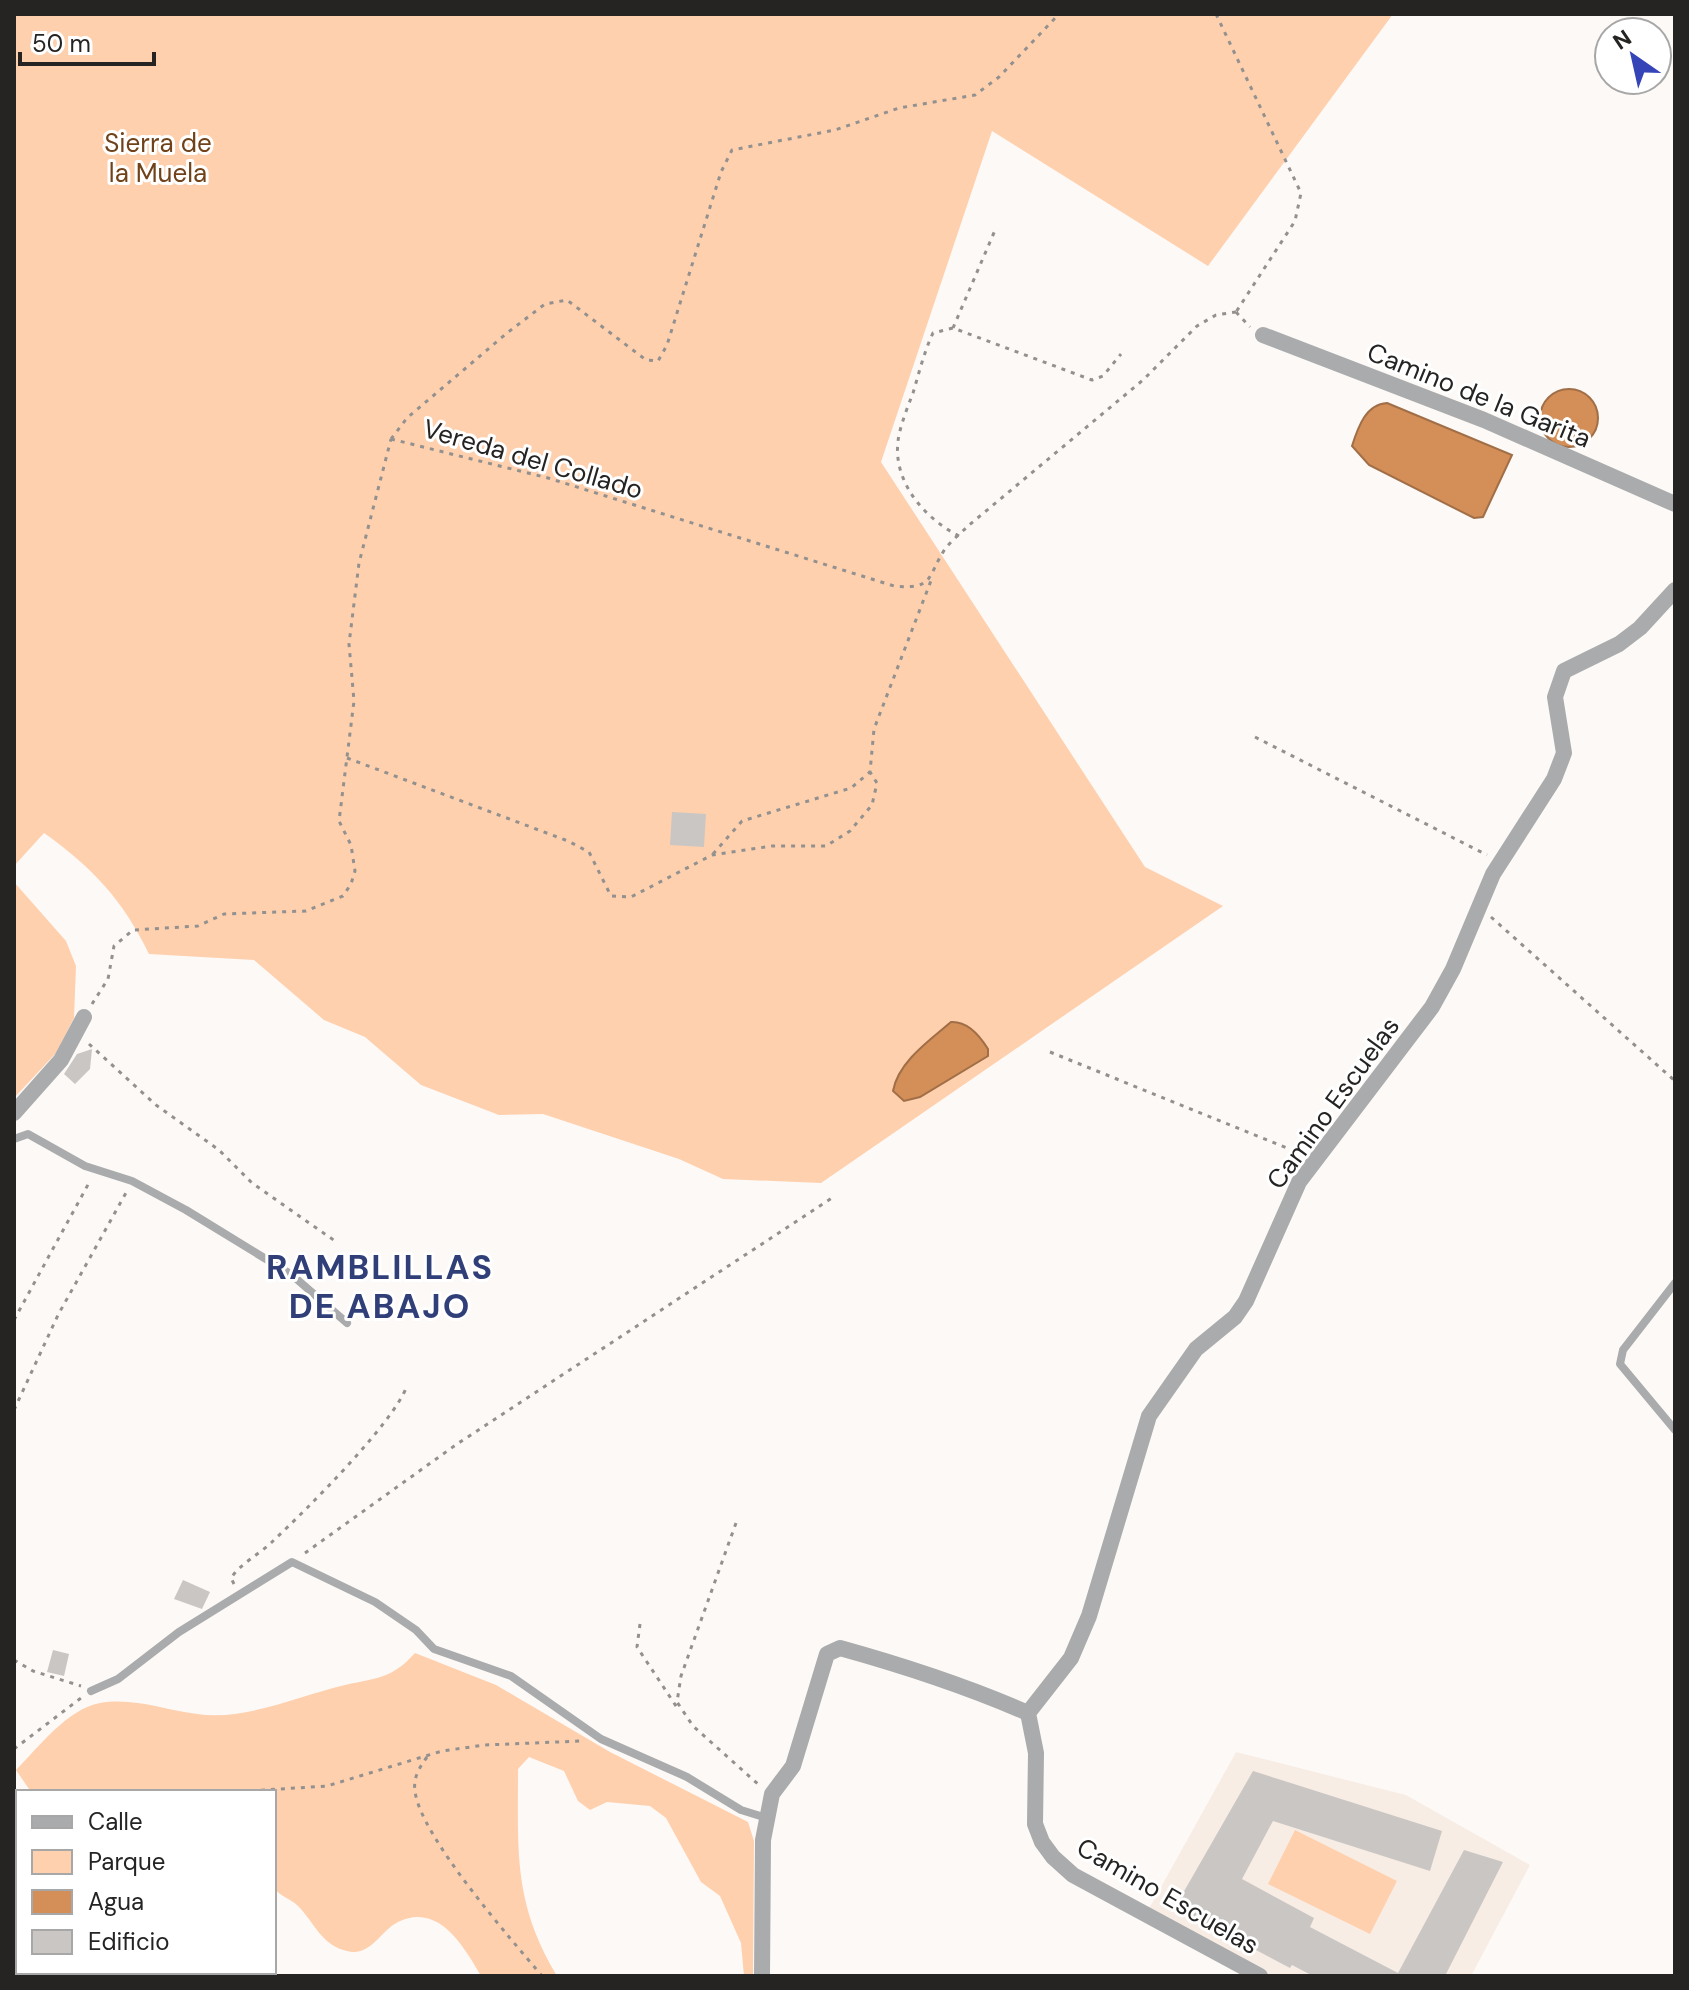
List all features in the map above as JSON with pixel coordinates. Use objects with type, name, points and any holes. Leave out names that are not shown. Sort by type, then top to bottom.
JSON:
[{"type":"street","name":"Camino de la Garita","points":[[1263,335],[1484,420],[1675,504]]},
{"type":"street","name":"Camino Escuelas","points":[[1260,1976],[1073,1875],[1053,1857],[1042,1842],[1035,1824],[1036,1753],[1028,1713],[1071,1658],[1089,1616],[1149,1416],[1196,1349],[1235,1317],[1246,1301],[1299,1182],[1432,1007],[1501,862],[1554,779],[1564,753],[1564,737],[1555,706],[1557,685],[1564,671],[1619,644],[1640,628],[1675,590]]},
{"type":"street","points":[[14,1113],[61,1060],[84,1017]]},
{"type":"street","points":[[762,1976],[760,1901],[767,1818],[772,1794],[793,1766],[823,1658],[840,1648],[960,1683],[1028,1713]]},
{"type":"lane","points":[[14,1139],[28,1134],[96,1170],[132,1181],[292,1275],[347,1323]]},
{"type":"lane","points":[[1675,1283],[1623,1350],[1620,1364],[1675,1430]]},
{"type":"lane","points":[[91,1691],[118,1679],[179,1632],[292,1562],[375,1602],[416,1630],[434,1649],[511,1676],[601,1739],[687,1777],[741,1810],[767,1818]]},
{"type":"path","points":[[391,439],[407,418],[447,382],[545,304],[567,300],[646,360],[658,361],[667,345],[721,172],[732,150],[835,130],[899,108],[975,95],[999,77],[1059,14]]},
{"type":"path","points":[[347,758],[589,852],[611,896],[631,897],[712,855],[772,846],[826,846],[850,831],[872,805],[877,783],[870,772],[874,729],[946,549],[1143,380],[1197,326],[1216,315],[1236,312],[1295,221],[1301,193],[1216,14]]},
{"type":"path","points":[[953,328],[996,228]]},
{"type":"path","points":[[959,536],[932,520],[912,495],[902,478],[898,455],[899,436],[933,333],[953,328],[1092,380],[1103,376],[1121,354]]},
{"type":"path","name":"Vereda del Collado","points":[[84,1017],[108,979],[114,946],[133,930],[198,926],[224,914],[306,911],[343,896],[355,871],[351,845],[339,821],[354,701],[349,644],[359,563],[391,439],[548,478],[894,586],[920,586],[932,578]]},
{"type":"path","points":[[1255,737],[1501,862]]},
{"type":"path","points":[[712,855],[742,821],[851,788],[870,772]]},
{"type":"path","points":[[1476,913],[1501,923],[1675,1081]]},
{"type":"path","points":[[77,1034],[156,1105],[219,1150],[252,1183],[335,1241]]},
{"type":"path","points":[[1050,1052],[1316,1160]]},
{"type":"path","points":[[14,1320],[96,1170]]},
{"type":"path","points":[[14,1410],[58,1315],[132,1181]]},
{"type":"path","points":[[292,1562],[457,1444],[835,1196]]},
{"type":"path","points":[[247,1590],[235,1587],[231,1578],[236,1570],[275,1540],[379,1429],[400,1404],[407,1386]]},
{"type":"path","points":[[681,1712],[677,1702],[681,1676],[736,1523]]},
{"type":"path","points":[[640,1624],[637,1647],[681,1712],[740,1771],[772,1794]]},
{"type":"path","points":[[14,1660],[91,1691]]},
{"type":"path","points":[[14,1749],[91,1691]]},
{"type":"path","points":[[263,1790],[327,1786],[427,1757],[485,1745],[601,1739]]},
{"type":"path","points":[[427,1757],[417,1771],[414,1789],[418,1806],[467,1881],[542,1976]]},
{"type":"shaded area","points":[[1236,1752],[1406,1795],[1530,1865],[1471,1976],[1260,1976],[1146,1914]]},
{"type":"green space","name":"Sierra de la Muela","points":[[14,14],[1393,14],[1208,266],[992,131],[881,462],[1145,867],[1223,906],[821,1183],[723,1179],[679,1159],[543,1114],[499,1115],[421,1085],[365,1037],[324,1020],[254,960],[149,954],[128,917],[105,886],[44,833],[14,866]]},
{"type":"green space","points":[[14,882],[66,941],[76,966],[74,1018],[56,1053],[14,1098]]},
{"type":"green space","points":[[415,1653],[496,1685],[610,1752],[748,1822],[754,1841],[753,1976],[744,1976],[741,1943],[720,1896],[701,1882],[666,1818],[650,1806],[607,1802],[590,1810],[578,1801],[564,1771],[529,1757],[518,1769],[521,1876],[532,1924],[557,1976],[481,1976],[458,1941],[438,1923],[426,1918],[413,1917],[398,1922],[363,1950],[347,1951],[331,1944],[298,1906],[276,1890],[276,1790],[30,1790],[16,1770],[65,1721],[100,1703],[125,1702],[197,1714],[234,1714],[379,1677],[400,1667]]},
{"type":"green space","points":[[1295,1830],[1397,1881],[1370,1934],[1268,1884]]},
{"type":"green space","points":[[14,1919],[16,1974],[136,1976],[14,1976]]},
{"type":"water","points":[[1569,389],[1589,398],[1598,418],[1589,438],[1569,447],[1549,438],[1540,418],[1549,398]]},
{"type":"water","points":[[1387,403],[1512,455],[1483,517],[1474,518],[1369,465],[1352,446],[1368,412]]},
{"type":"water","points":[[951,1022],[972,1030],[988,1049],[988,1056],[920,1097],[904,1101],[893,1091],[901,1071],[916,1052]]},
{"type":"building","points":[[672,812],[706,814],[704,847],[670,845]]},
{"type":"building","points":[[92,1049],[90,1069],[75,1084],[64,1074],[77,1054]]},
{"type":"building","points":[[183,1580],[210,1592],[202,1609],[174,1599]]},
{"type":"building","points":[[53,1650],[69,1654],[64,1676],[47,1672]]},
{"type":"building","points":[[1253,1771],[1442,1831],[1430,1871],[1273,1821],[1242,1879],[1314,1918],[1310,1927],[1398,1973],[1464,1850],[1503,1862],[1445,1976],[1313,1976],[1292,1965],[1290,1968],[1175,1907]]},
{"type":"district","name":"RAMBLILLAS DE ABAJO","points":[[380,1286]]}]
